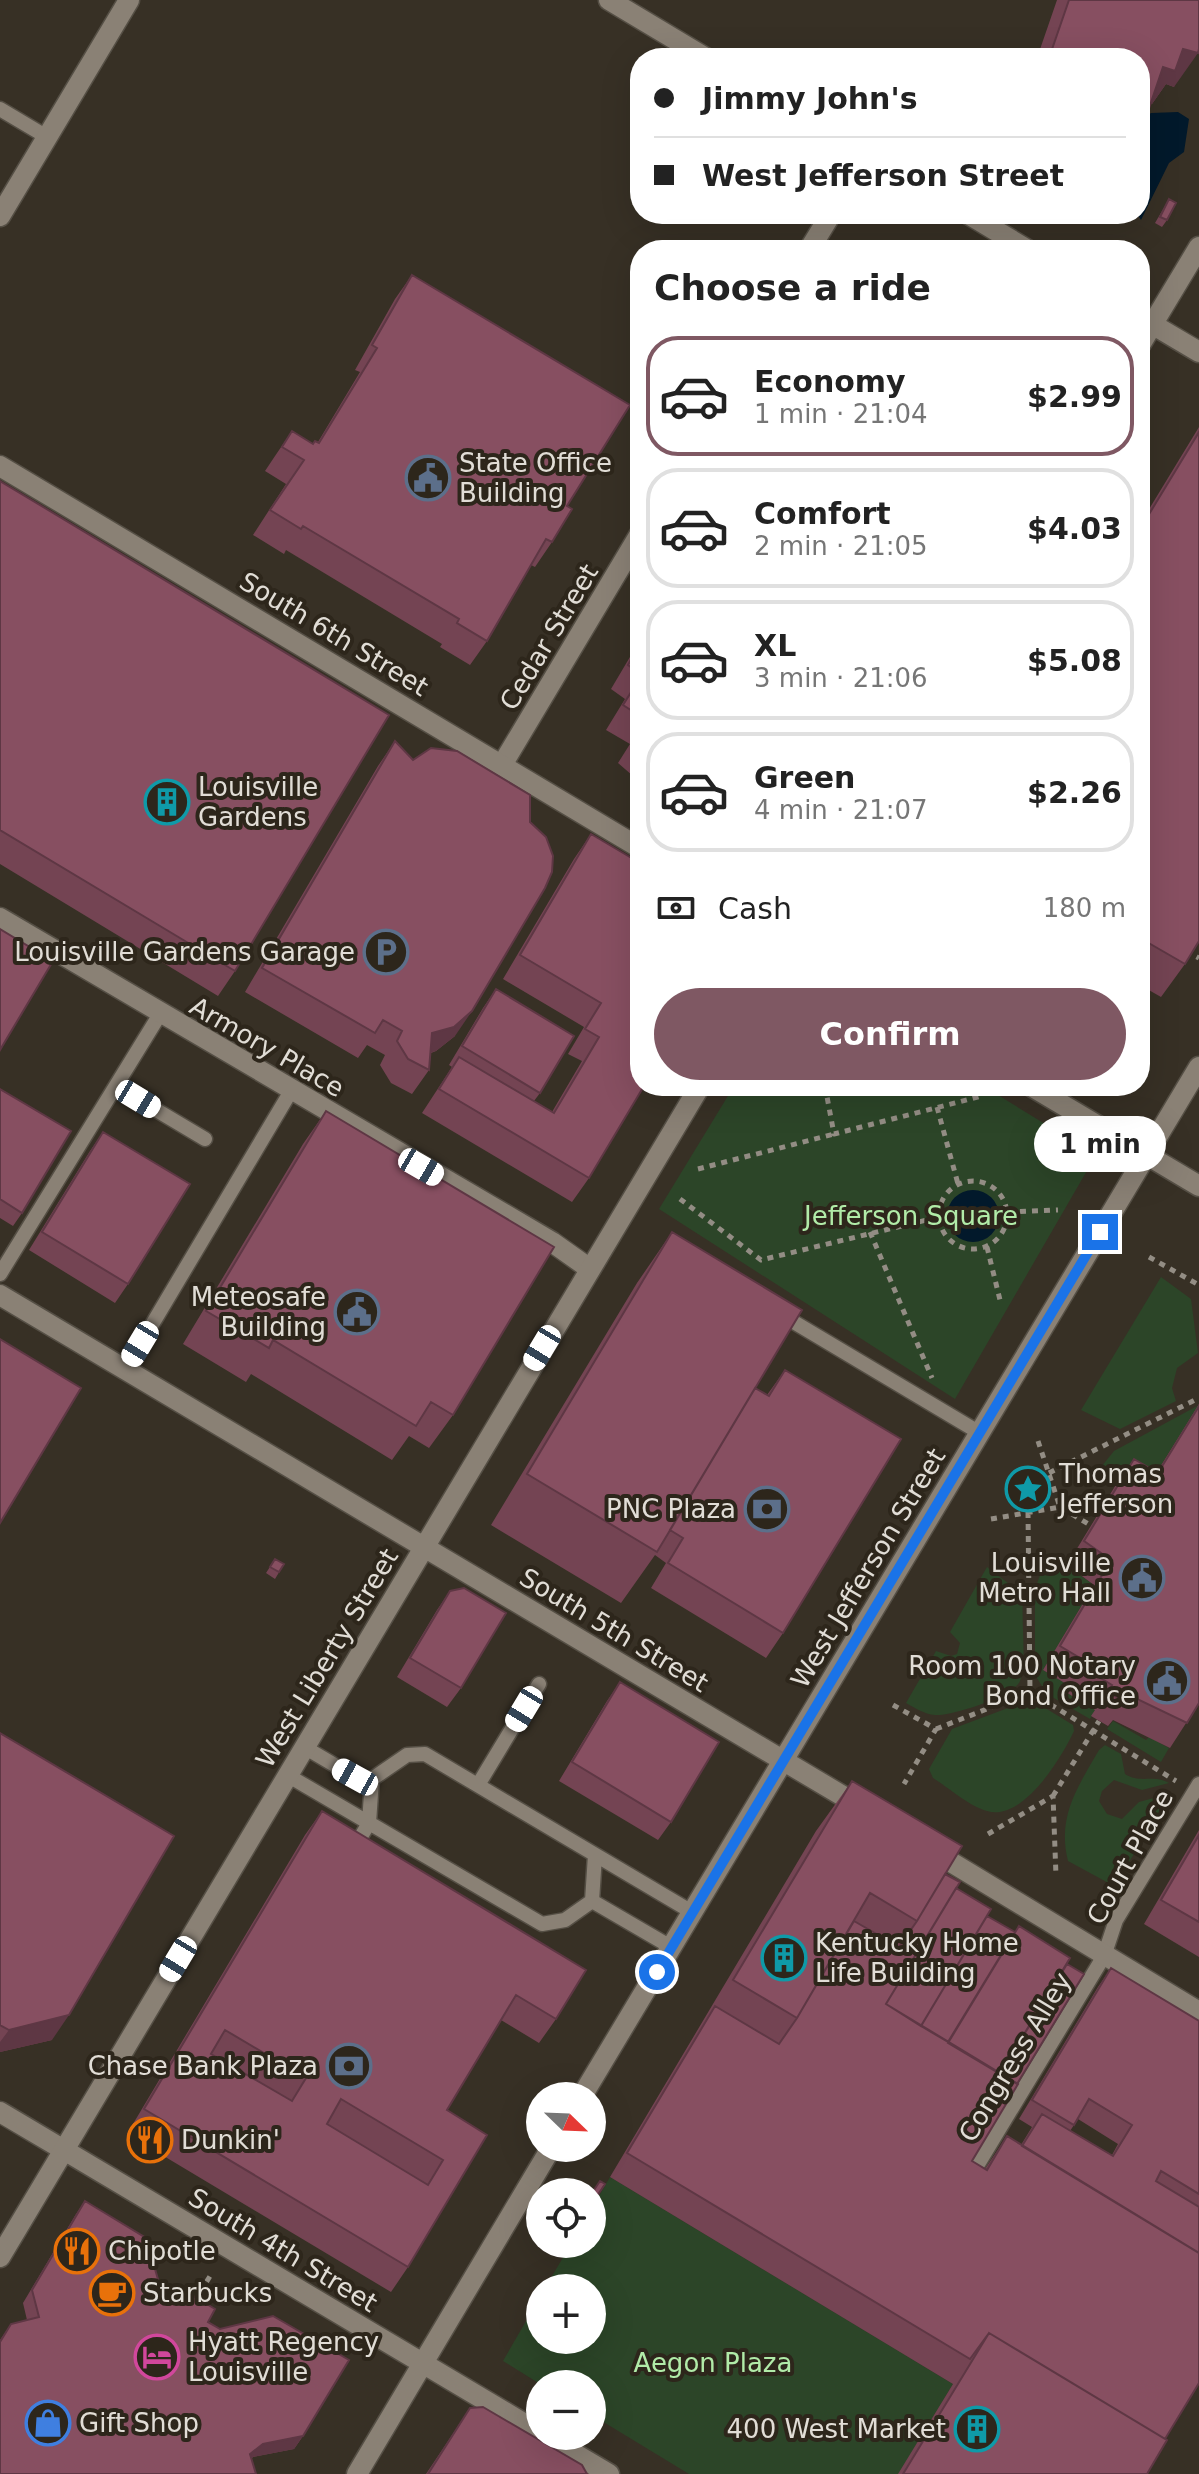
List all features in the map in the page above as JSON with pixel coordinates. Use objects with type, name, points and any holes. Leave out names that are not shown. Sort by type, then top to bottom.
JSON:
[{"type":"street","points":[[0,216],[6,191],[47,137],[129,0]]},
{"type":"street","points":[[609,0],[689,48]]},
{"type":"street","points":[[985,224],[1011,240]]},
{"type":"street","points":[[1150,315],[1199,247]]},
{"type":"street","points":[[1150,323],[1199,352]]},
{"type":"street","name":"South 6th Street","points":[[0,466],[630,842]]},
{"type":"street","name":"Cedar Street","points":[[502,765],[630,551]]},
{"type":"street","name":"Armory Place","points":[[0,918],[552,1242],[590,1269]]},
{"type":"street","name":"West Jefferson Street","points":[[590,2082],[1199,1067]]},
{"type":"street","name":"West Liberty Street","points":[[0,2257],[694,1096]]},
{"type":"street","points":[[1048,1096],[1199,1186]]},
{"type":"street","name":"South 5th Street","points":[[0,1295],[881,1820]]},
{"type":"street","points":[[908,1836],[1199,2012]]},
{"type":"street","name":"South 4th Street","points":[[0,2112],[526,2425]]},
{"type":"street","points":[[357,2474],[543,2162]]},
{"type":"street","points":[[569,2450],[609,2474]]},
{"type":"lane","points":[[0,109],[47,137]]},
{"type":"lane","points":[[0,1274],[160,1014]]},
{"type":"lane","points":[[116,1086],[205,1139]]},
{"type":"lane","points":[[125,1370],[291,1091]]},
{"type":"lane","points":[[787,1318],[980,1433]]},
{"type":"lane","points":[[478,1785],[539,1684]]},
{"type":"lane","points":[[304,1747],[355,1777],[372,1779],[407,1755],[425,1754],[692,1912]]},
{"type":"lane","points":[[287,1775],[542,1924],[565,1920],[592,1901]]},
{"type":"lane","points":[[346,1861],[369,1823],[372,1779]]},
{"type":"lane","name":"Court Place","points":[[1104,1956],[1116,1920],[1196,1788]]},
{"type":"lane","points":[[592,1901],[595,1855]]},
{"type":"lane","points":[[592,1901],[671,1947]]},
{"type":"lane","name":"Congress Alley","points":[[967,2183],[1104,1956]]},
{"type":"path","points":[[1179,947],[1199,958]]},
{"type":"path","points":[[827,1096],[834,1134]]},
{"type":"path","points":[[698,1169],[982,1096]]},
{"type":"path","points":[[937,1107],[958,1184]]},
{"type":"path","points":[[968,1181],[990,1185],[1005,1201],[1008,1212],[1003,1233],[987,1246],[976,1249],[955,1244],[942,1228],[939,1217],[943,1198],[958,1184],[968,1181]]},
{"type":"path","points":[[680,1199],[761,1260],[939,1217]]},
{"type":"path","points":[[1008,1212],[1058,1210]]},
{"type":"path","points":[[870,1232],[934,1384]]},
{"type":"path","points":[[987,1246],[1000,1300]]},
{"type":"path","points":[[1149,1257],[1199,1285]]},
{"type":"path","points":[[1049,1473],[1199,1398]]},
{"type":"path","points":[[1038,1441],[1060,1507]]},
{"type":"path","points":[[991,1519],[1060,1507],[1100,1531]]},
{"type":"path","points":[[1028,1512],[1030,1692]]},
{"type":"path","points":[[904,1784],[936,1729],[1030,1692]]},
{"type":"path","points":[[1030,1692],[1196,1788]]},
{"type":"path","points":[[893,1705],[936,1729]]},
{"type":"path","points":[[988,1834],[1053,1796],[1099,1721]]},
{"type":"path","points":[[1053,1796],[1056,1876]]},
{"type":"path","points":[[189,2311],[212,2273]]},
{"type":"green space","name":"Jefferson Square","points":[[728,1096],[999,1096],[1096,1155],[955,1399],[659,1209]]},
{"type":"green space","points":[[1161,1277],[1191,1299],[1198,1353],[1177,1368],[1172,1388],[1176,1401],[1120,1429],[1081,1410]]},
{"type":"green space","points":[[1199,1405],[1141,1497],[1097,1472],[1114,1451]]},
{"type":"green space","points":[[1048,1553],[1094,1585],[1043,1670],[1068,1685],[1065,1691],[1095,1710],[1090,1719],[1047,1694],[1035,1675],[1035,1589]]},
{"type":"green space","points":[[987,1567],[1017,1590],[1023,1599],[1020,1681],[995,1699],[943,1714],[927,1713],[906,1703],[936,1651],[951,1656],[957,1654],[960,1643],[950,1632]]},
{"type":"green space","points":[[1024,1702],[1042,1706],[1073,1725],[1074,1731],[1051,1771],[1027,1797],[1001,1812],[987,1811],[966,1801],[933,1778],[929,1769],[952,1729]]},
{"type":"green space","points":[[1113,1721],[1146,1740],[1149,1737],[1169,1748],[1161,1762],[1107,1729]]},
{"type":"green space","points":[[1105,1745],[1121,1754],[1125,1774],[1169,1783],[1142,1790],[1114,1780],[1102,1791],[1099,1801],[1107,1814],[1122,1819],[1139,1802],[1172,1793],[1114,1886],[1068,1861],[1065,1845],[1071,1803],[1099,1750]]},
{"type":"green space","name":"Aegon Plaza","points":[[610,2177],[953,2384],[899,2474],[689,2474],[606,2424],[606,2370],[526,2370],[526,2375],[503,2361],[526,2321],[526,2354],[606,2354],[606,2274],[553,2274],[563,2258],[606,2258],[606,2184]]},
{"type":"water","points":[[1178,112],[1189,119],[1184,152],[1169,163],[1150,202],[1150,114]]},
{"type":"water","points":[[973,1190],[992,1197],[999,1216],[992,1235],[973,1242],[954,1235],[947,1216],[954,1197]]},
{"type":"building","points":[[1069,0],[1199,0],[1198,53],[1183,49],[1175,71],[1163,67],[1150,105],[1150,48],[1052,48]]},
{"type":"building","points":[[1169,199],[1176,203],[1167,220],[1160,217]]},
{"type":"building","name":"State Office Building","points":[[412,275],[630,405],[567,506],[572,509],[552,542],[546,539],[487,641],[457,623],[459,619],[303,526],[301,529],[270,510],[304,460],[282,447],[292,431],[313,444],[315,441],[319,443],[377,348],[372,345]]},
{"type":"building","points":[[1199,432],[1199,941],[1185,964],[1150,944],[1150,513]]},
{"type":"building","name":"Louisville Gardens","points":[[0,481],[389,715],[235,971],[0,830]]},
{"type":"building","points":[[630,694],[630,710],[623,705]]},
{"type":"building","name":"Louisville Gardens Garage","points":[[395,741],[413,760],[431,748],[457,751],[530,795],[530,822],[546,837],[553,856],[552,872],[545,888],[472,1011],[454,1027],[432,1033],[429,1070],[408,1059],[397,1041],[402,1031],[383,1020],[375,1033],[262,968]]},
{"type":"building","points":[[591,834],[630,857],[630,1096],[638,1096],[589,1178],[439,1089],[459,1057],[554,1113],[599,1037],[585,1029],[601,1003],[520,955]]},
{"type":"building","points":[[0,929],[53,961],[0,1050]]},
{"type":"building","points":[[496,989],[574,1036],[540,1093],[462,1046]]},
{"type":"building","points":[[0,1089],[71,1131],[22,1213],[0,1199]]},
{"type":"building","name":"Meteosafe Building","points":[[326,1111],[554,1247],[453,1415],[431,1402],[416,1426],[273,1340],[269,1348],[206,1311]]},
{"type":"building","points":[[103,1132],[190,1184],[128,1284],[42,1232]]},
{"type":"building","points":[[672,1232],[802,1310],[657,1552],[527,1474]]},
{"type":"building","points":[[0,1339],[81,1388],[0,1523]]},
{"type":"building","name":"PNC Plaza","points":[[785,1370],[901,1439],[783,1633],[668,1563],[683,1538],[670,1530],[755,1388],[769,1396]]},
{"type":"building","name":"Louisville Metro Hall","points":[[1199,1406],[1199,1703],[1187,1723],[1129,1695],[1125,1702],[1108,1692],[1112,1685],[1081,1666],[1085,1661],[1060,1646],[1111,1560],[1084,1541],[1134,1459],[1158,1473]]},
{"type":"building","points":[[275,1559],[284,1564],[279,1572],[270,1567]]},
{"type":"building","points":[[464,1588],[506,1613],[461,1688],[410,1658],[450,1591]]},
{"type":"building","points":[[620,1682],[719,1742],[671,1822],[572,1762]]},
{"type":"building","points":[[0,1733],[174,1836],[69,2015],[9,2030],[0,2025]]},
{"type":"building","name":"Kentucky Home Life Building","points":[[852,1781],[962,1846],[917,1921],[870,1893],[797,2018],[733,1980]]},
{"type":"building","name":"Chase Bank Plaza","points":[[322,1811],[586,1970],[556,2019],[516,1995],[447,2110],[487,2135],[408,2267],[144,2109]],"holes":[[[225,2030],[306,2078],[292,2101],[211,2054]],[[341,2099],[443,2160],[428,2185],[327,2124]]]},
{"type":"building","points":[[1199,1835],[1199,1922],[1161,1900]]},
{"type":"building","points":[[945,1874],[960,1882],[886,2004],[1018,2084],[972,2161],[987,2170],[1007,2136],[1199,2253],[1199,2383],[1165,2439],[989,2333],[970,2359],[627,2153],[715,2006],[779,2044],[854,1921],[899,1947]]},
{"type":"building","points":[[956,1888],[991,1909],[921,2026],[886,2004]]},
{"type":"building","points":[[987,1916],[1015,1932],[948,2042],[921,2026]]},
{"type":"building","points":[[1019,1926],[1070,1958],[1000,2074],[948,2043]]},
{"type":"building","points":[[1067,1964],[1084,1974],[1017,2084],[1000,2074]]},
{"type":"building","points":[[1111,1968],[1199,2021],[1199,2194],[1161,2171],[1156,2181],[1199,2207],[1199,2253],[1022,2146],[1042,2114],[1113,2156],[1132,2125],[1089,2099],[1074,2125],[1032,2100]]},
{"type":"building","name":"Hyatt Regency Louisville","points":[[85,2201],[146,2238],[162,2293],[172,2300],[180,2288],[215,2309],[208,2322],[220,2329],[273,2316],[349,2360],[303,2436],[263,2444],[250,2454],[256,2474],[0,2474],[0,2342],[11,2324],[39,2317],[32,2290]]},
{"type":"building","points":[[989,2333],[1167,2440],[1147,2474],[903,2474]]},
{"type":"building","points":[[483,2407],[526,2432],[526,2450],[556,2450],[582,2465],[587,2474],[428,2474],[470,2408]]},
{"type":"place","name":"State Office Building","points":[[428,478]]},
{"type":"place","name":"Louisville Gardens","points":[[167,802]]},
{"type":"place","name":"Louisville Gardens Garage","points":[[386,952]]},
{"type":"place","name":"Meteosafe Building","points":[[357,1312]]},
{"type":"place","name":"Thomas Jefferson","points":[[1028,1489]]},
{"type":"place","name":"PNC Plaza","points":[[767,1509]]},
{"type":"place","name":"Louisville Metro Hall","points":[[1142,1578]]},
{"type":"place","name":"Room 100 Notary Bond Office","points":[[1167,1681]]},
{"type":"place","name":"Kentucky Home Life Building","points":[[784,1958]]},
{"type":"place","name":"Chase Bank Plaza","points":[[349,2066]]},
{"type":"place","name":"Dunkin'","points":[[150,2140]]},
{"type":"place","name":"Chipotle","points":[[77,2251]]},
{"type":"place","name":"Starbucks","points":[[112,2293]]},
{"type":"place","name":"Hyatt Regency Louisville","points":[[157,2357]]},
{"type":"place","name":"Gift Shop","points":[[48,2423]]},
{"type":"place","name":"400 West Market","points":[[977,2429]]},
{"type":"route","points":[[657,1972],[1100,1232]]}]
